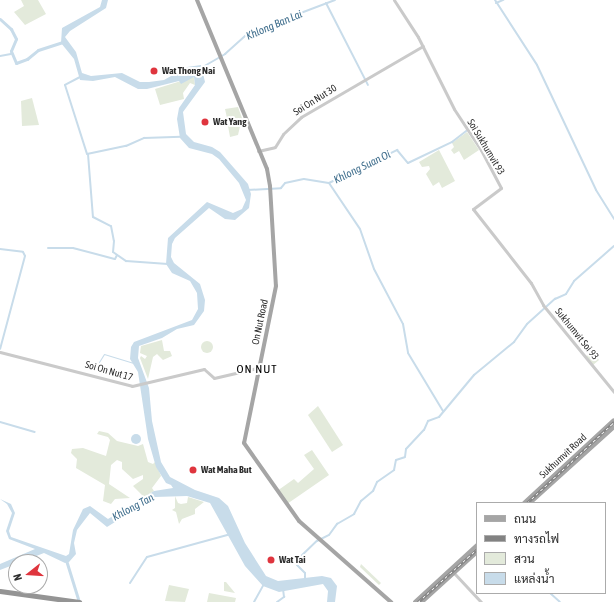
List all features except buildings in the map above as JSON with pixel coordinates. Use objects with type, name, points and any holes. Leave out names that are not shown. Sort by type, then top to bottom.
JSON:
[{"type":"highway","points":[[0,591],[79,602]]},
{"type":"highway","points":[[0,594],[61,602]]},
{"type":"main road","name":"On Nut Road","points":[[196,0],[266,169],[270,188],[275,284],[243,442],[298,521],[326,546],[347,562],[390,602]]},
{"type":"main road","name":"Sukhumvit Road","points":[[531,502],[614,420]]},
{"type":"main road","name":"Sukhumvit Road","points":[[525,502],[587,448],[614,427]]},
{"type":"main road","points":[[415,602],[476,546]]},
{"type":"main road","points":[[422,602],[476,553]]},
{"type":"street","name":"Soi Sukhumvit 93","points":[[394,0],[423,46],[455,111],[481,150],[501,188],[474,209],[529,280],[543,305]]},
{"type":"street","name":"Soi On Nut 30","points":[[258,151],[275,147],[283,134],[301,117],[423,46]]},
{"type":"street","name":"Sukhumvit Soi 93","points":[[543,305],[614,392]]},
{"type":"street","name":"Soi On Nut 17","points":[[1,352],[132,386],[204,369],[214,378],[258,368]]},
{"type":"street","points":[[454,573],[481,602]]},
{"type":"green space","points":[[21,0],[38,0],[46,14],[25,25],[14,12],[24,6]]},
{"type":"green space","points":[[194,77],[195,85],[190,83],[183,93],[184,99],[160,105],[155,89]]},
{"type":"green space","points":[[32,98],[39,125],[22,126],[21,101]]},
{"type":"green space","points":[[238,107],[242,118],[238,135],[230,137],[228,126],[231,120],[227,118],[225,109]]},
{"type":"green space","points":[[467,132],[479,150],[464,160],[459,151],[454,154],[451,150],[454,147],[452,143]]},
{"type":"green space","points":[[439,150],[455,181],[442,188],[439,182],[433,186],[426,174],[430,169],[429,166],[422,167],[419,162]]},
{"type":"green space","points":[[162,340],[164,351],[170,351],[172,356],[163,360],[157,354],[153,357],[148,379],[140,358],[141,356],[145,359],[147,356],[140,353],[141,346]]},
{"type":"green space","points":[[205,341],[209,341],[213,347],[209,353],[205,353],[201,349],[201,345]]},
{"type":"green space","points":[[592,351],[599,360],[593,365],[586,356]]},
{"type":"green space","points":[[318,406],[343,445],[332,452],[308,415]]},
{"type":"green space","points":[[99,431],[108,433],[117,441],[138,446],[143,444],[148,462],[153,464],[155,462],[161,476],[152,488],[154,491],[144,497],[133,486],[143,479],[143,475],[133,479],[122,469],[122,462],[117,460],[111,465],[109,484],[130,498],[115,499],[111,504],[103,501],[105,485],[76,468],[77,459],[71,453],[72,449],[83,448],[106,456],[110,440],[108,437],[97,434]]},
{"type":"green space","points":[[312,450],[329,475],[287,504],[277,491],[294,479],[298,483],[314,469],[304,455]]},
{"type":"green space","points":[[175,496],[178,503],[181,504],[187,503],[188,497],[204,502],[195,509],[195,514],[182,519],[179,524],[176,512],[172,510],[175,508]]},
{"type":"green space","points":[[361,564],[381,583],[379,585],[360,567]]},
{"type":"green space","points":[[224,582],[226,582],[235,593],[224,591]]},
{"type":"green space","points":[[169,585],[189,589],[185,602],[165,601]]},
{"type":"green space","points":[[209,593],[236,598],[235,602],[207,602]]},
{"type":"water","name":"Khlong Tan","points":[[102,0],[108,0],[106,8],[70,31],[65,37],[76,52],[82,73],[91,76],[122,73],[140,82],[149,82],[164,80],[187,67],[201,65],[205,82],[183,112],[186,134],[194,142],[212,147],[220,152],[248,184],[251,194],[249,208],[235,220],[225,219],[209,208],[175,238],[172,244],[171,257],[174,263],[200,284],[205,300],[204,311],[194,325],[177,329],[162,338],[139,346],[138,358],[149,388],[152,421],[161,462],[170,477],[195,490],[219,498],[228,506],[245,543],[266,576],[278,581],[322,576],[331,578],[337,586],[335,602],[327,602],[328,591],[323,584],[279,592],[263,586],[245,566],[210,503],[187,496],[155,497],[107,527],[90,513],[77,530],[74,543],[76,554],[69,562],[65,563],[44,553],[23,554],[35,549],[9,539],[6,531],[12,513],[7,504],[0,499],[11,504],[15,513],[9,531],[11,537],[66,556],[69,554],[73,530],[83,509],[90,506],[108,519],[154,491],[173,488],[171,485],[166,483],[156,467],[148,439],[138,372],[130,359],[131,347],[134,342],[192,320],[198,309],[197,293],[190,281],[172,273],[166,264],[168,238],[207,202],[233,213],[242,209],[246,200],[239,183],[219,159],[212,154],[189,148],[180,138],[177,119],[179,108],[195,85],[194,77],[181,84],[179,81],[147,89],[138,89],[115,77],[93,81],[80,80],[74,59],[61,43],[62,28],[100,7]]},
{"type":"water","points":[[134,434],[138,434],[140,435],[140,443],[134,444],[131,441],[131,437]]},
{"type":"water","points":[[8,561],[8,567],[0,570],[0,564]]},
{"type":"waterway","name":"Khlong Ban Lai","points":[[201,68],[225,54],[246,35],[254,35],[277,22],[335,0]]},
{"type":"waterway","points":[[495,0],[537,65],[596,190],[614,219]]},
{"type":"waterway","points":[[496,3],[503,0]]},
{"type":"waterway","points":[[326,3],[368,85]]},
{"type":"waterway","points":[[0,19],[11,29],[16,39],[11,51],[16,63],[27,59],[38,50],[63,42]]},
{"type":"waterway","points":[[0,56],[11,54]]},
{"type":"waterway","points":[[80,77],[65,85],[87,154],[126,146],[144,138],[181,137]]},
{"type":"waterway","name":"Khlong Suan Oi","points":[[247,190],[281,188],[285,183],[304,179],[329,183],[397,150],[408,163],[452,142],[466,131]]},
{"type":"waterway","points":[[88,154],[93,217],[111,226],[114,241],[113,252],[126,261],[168,264]]},
{"type":"waterway","points":[[329,183],[360,229],[374,269],[403,324],[408,353],[443,411]]},
{"type":"waterway","points":[[305,580],[305,573],[297,565],[297,560],[317,541],[329,535],[337,524],[354,514],[361,501],[373,491],[377,482],[394,470],[396,460],[405,457],[406,449],[424,430],[428,421],[439,417],[474,375],[514,342],[527,324],[555,299],[566,294],[574,281],[614,246]]},
{"type":"waterway","points":[[48,248],[73,248],[115,259],[117,255]]},
{"type":"waterway","points":[[0,249],[23,252],[25,256],[0,349]]},
{"type":"waterway","points":[[99,362],[104,354],[133,363]]},
{"type":"waterway","points":[[0,422],[35,432]]},
{"type":"waterway","points":[[130,583],[147,557],[231,534]]},
{"type":"waterway","points":[[66,560],[79,602]]},
{"type":"waterway","points":[[254,602],[264,584]]},
{"type":"waterway","points":[[277,602],[284,597],[283,589]]},
{"type":"waterway","points":[[551,594],[560,602]]},
{"type":"railway","points":[[528,502],[614,422]]},
{"type":"railway","points":[[418,602],[476,550]]},
{"type":"place","name":"Wat Thong Nai","points":[[154,71]]},
{"type":"place","name":"Wat Yang","points":[[205,122]]},
{"type":"place","name":"Wat Maha But","points":[[193,470]]},
{"type":"place","name":"Wat Tai","points":[[271,560]]},
{"type":"district","name":"ON NUT","points":[[257,370]]}]
